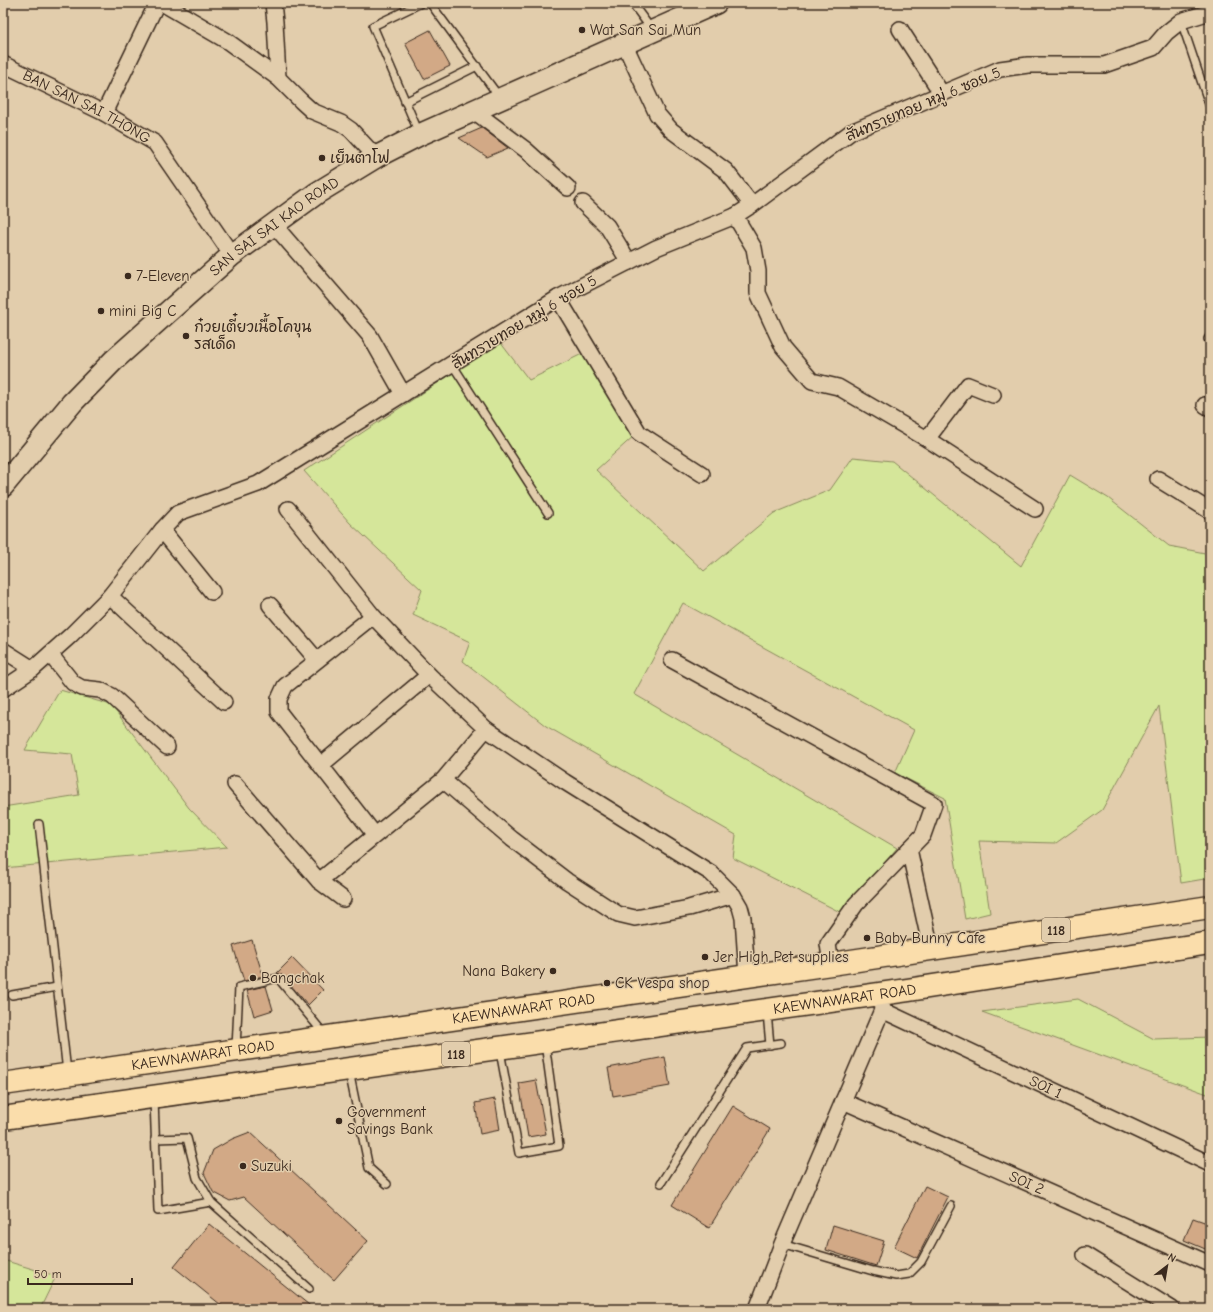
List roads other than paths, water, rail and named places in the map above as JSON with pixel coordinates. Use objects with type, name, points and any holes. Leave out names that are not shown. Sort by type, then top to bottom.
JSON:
[{"type":"main road","name":"SAN SAI SAI KAO ROAD","points":[[3,486],[72,403],[114,360],[232,255],[317,193],[376,157],[419,135],[714,3]]},
{"type":"main road","name":"KAEWNAWARAT ROAD","points":[[3,1084],[831,964],[1210,906]]},
{"type":"main road","name":"KAEWNAWARAT ROAD","points":[[3,1118],[767,1010],[881,1002],[1210,943]]},
{"type":"street","points":[[104,113],[157,3]]},
{"type":"street","points":[[162,3],[227,41],[278,78],[312,111],[341,123],[351,130],[376,157]]},
{"type":"street","points":[[273,3],[276,22],[278,78]]},
{"type":"street","name":"สันทรายทอย หมู่ 6 ซอย 5","points":[[3,689],[33,669],[70,636],[110,596],[178,512],[258,484],[558,298],[656,248],[735,216],[851,132],[1000,69],[1028,64],[1104,66],[1153,48],[1166,33],[1181,21],[1208,9]]},
{"type":"street","points":[[900,29],[942,94]]},
{"type":"street","points":[[624,43],[657,114],[671,130],[726,171],[752,205]]},
{"type":"street","name":"BAN SAN SAI THONG","points":[[3,64],[104,113],[155,143],[232,255]]},
{"type":"street","points":[[474,111],[526,150],[568,188]]},
{"type":"street","points":[[583,203],[607,226],[629,262]]},
{"type":"street","points":[[735,216],[754,248],[758,271],[758,293],[783,347],[812,381],[838,387],[927,439],[1035,509]]},
{"type":"street","points":[[274,225],[370,336],[403,394]]},
{"type":"street","points":[[558,298],[639,433],[702,474]]},
{"type":"street","points":[[927,439],[968,385],[993,396]]},
{"type":"street","points":[[1158,479],[1210,511]]},
{"type":"street","points":[[288,509],[374,616],[429,675],[486,729],[565,782],[711,873],[733,894],[740,907],[743,918],[746,976]]},
{"type":"street","points":[[162,530],[212,592]]},
{"type":"street","points":[[110,596],[224,702]]},
{"type":"street","points":[[270,605],[317,660]]},
{"type":"street","points":[[374,616],[285,686],[278,700],[279,712],[375,835]]},
{"type":"street","points":[[3,650],[33,669]]},
{"type":"street","points":[[50,654],[73,683],[82,688],[100,690],[112,696],[167,747]]},
{"type":"street","points":[[672,660],[934,804],[923,835],[856,904],[828,944],[831,964]]},
{"type":"street","points":[[321,765],[429,675]]},
{"type":"street","points":[[319,881],[443,780],[486,729]]},
{"type":"street","points":[[443,780],[512,839],[567,881],[618,914],[635,918],[689,908],[733,894]]},
{"type":"street","points":[[235,784],[319,881],[344,899]]},
{"type":"street","points":[[909,849],[931,949]]},
{"type":"street","points":[[757,1309],[782,1244],[843,1101],[881,1002]]},
{"type":"street","name":"SOI 1","points":[[881,1002],[1210,1164]]},
{"type":"street","name":"SOI 2","points":[[843,1101],[1210,1264]]},
{"type":"street","points":[[1085,1255],[1172,1309]]},
{"type":"lane","points":[[419,135],[373,26],[420,3]]},
{"type":"lane","points":[[430,3],[500,98]]},
{"type":"lane","points":[[632,3],[652,31]]},
{"type":"lane","points":[[1181,21],[1210,107]]},
{"type":"lane","points":[[406,102],[476,66]]},
{"type":"lane","points":[[452,364],[548,513]]},
{"type":"lane","points":[[39,824],[67,1075]]},
{"type":"lane","points":[[236,1050],[239,987],[278,978],[327,1037]]},
{"type":"lane","points":[[12,995],[57,987]]},
{"type":"lane","points":[[767,1010],[770,1045]]},
{"type":"lane","points":[[499,1048],[519,1153],[559,1146],[545,1041]]},
{"type":"lane","points":[[661,1183],[747,1048],[781,1043]]},
{"type":"lane","points":[[348,1069],[369,1168],[387,1184]]},
{"type":"lane","points":[[154,1096],[158,1210],[211,1202]]},
{"type":"lane","points":[[155,1139],[188,1138],[197,1178],[211,1202],[309,1288]]},
{"type":"lane","points":[[782,1244],[873,1271],[896,1276],[909,1274],[921,1262],[951,1206]]},
{"type":"place","name":"Wat San Sai Mun","points":[[582,30]]},
{"type":"place","name":"เย็นตาโฟ","points":[[322,158]]},
{"type":"place","name":"7-Eleven","points":[[128,276]]},
{"type":"place","name":"mini Big C","points":[[101,311]]},
{"type":"place","name":"ก๋วยเตี๋ยวเนื้อโคขุน รสเด็ด","points":[[186,336]]},
{"type":"place","name":"Baby Bunny Cafe","points":[[867,938]]},
{"type":"place","name":"Jer High Pet supplies","points":[[705,957]]},
{"type":"place","name":"Nana Bakery","points":[[553,971]]},
{"type":"place","name":"Bangchak","points":[[253,978]]},
{"type":"place","name":"CK Vespa shop","points":[[607,983]]},
{"type":"place","name":"Government Savings Bank","points":[[339,1121]]},
{"type":"place","name":"Suzuki","points":[[243,1166]]}]
